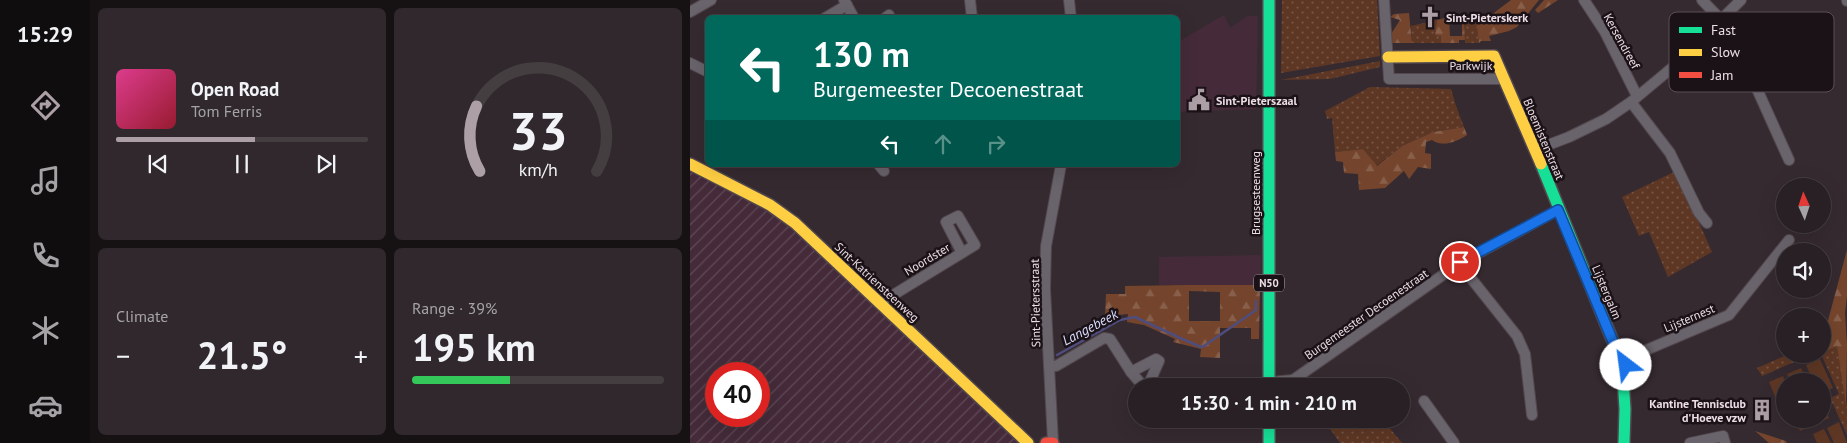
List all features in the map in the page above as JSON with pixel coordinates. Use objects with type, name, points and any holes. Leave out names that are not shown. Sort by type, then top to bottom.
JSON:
[{"type":"street","points":[[690,12],[711,0]]},
{"type":"street","points":[[970,0],[972,15]]},
{"type":"street","points":[[1069,0],[1071,15]]},
{"type":"street","name":"Brugsesteenweg","points":[[1269,0],[1269,378]]},
{"type":"street","name":"Parkwijk","points":[[1384,0],[1389,79],[1504,79],[1494,56],[1388,57]]},
{"type":"street","name":"Kersendreef","points":[[1584,0],[1605,32],[1634,99],[1670,152],[1699,213],[1707,222]]},
{"type":"street","points":[[1702,0],[1713,12]]},
{"type":"street","points":[[1728,12],[1741,0]]},
{"type":"street","points":[[828,15],[845,2],[852,15]]},
{"type":"street","points":[[690,63],[705,70]]},
{"type":"street","points":[[1535,150],[1569,137],[1606,119],[1634,99],[1669,70]]},
{"type":"street","name":"Bloemistenstraat","points":[[1504,79],[1535,150],[1558,210]]},
{"type":"street","points":[[1758,92],[1789,160]]},
{"type":"street","name":"Sint-Katriensteenweg","points":[[690,164],[770,205],[795,224],[1028,443]]},
{"type":"street","name":"Sint-Pietersstraat","points":[[1051,443],[1046,246],[1061,167]]},
{"type":"street","name":"Burgemeester Decoenestraat","points":[[1298,378],[1460,262],[1558,210]]},
{"type":"street","name":"Lijstergalm","points":[[1558,210],[1614,344],[1625,359]]},
{"type":"street","name":"Lijsternest","points":[[1625,359],[1729,315],[1789,240]]},
{"type":"street","name":"Noordster","points":[[880,303],[962,253]]},
{"type":"street","points":[[1460,262],[1517,336],[1525,354],[1532,415]]},
{"type":"street","points":[[1049,366],[1056,366],[1104,338],[1110,339],[1136,378]]},
{"type":"street","points":[[1131,372],[1156,358],[1159,361],[1152,378]]},
{"type":"street","points":[[1624,443],[1625,409],[1623,379],[1626,365],[1625,359]]},
{"type":"street","points":[[1424,401],[1454,443]]},
{"type":"street","points":[[1269,428],[1269,443]]},
{"type":"street","points":[[1690,443],[1723,436],[1725,443]]},
{"type":"shaded area","points":[[1282,0],[1377,0],[1380,56],[1281,73]]},
{"type":"shaded area","points":[[1224,15],[1230,28],[1248,16],[1258,16],[1256,109],[1180,112],[1180,41]]},
{"type":"shaded area","points":[[1469,17],[1476,19],[1479,43],[1465,43],[1464,23]]},
{"type":"shaded area","points":[[1437,20],[1435,35],[1441,35],[1441,43],[1412,43],[1411,26]]},
{"type":"shaded area","points":[[1380,61],[1380,67],[1330,79],[1281,80]]},
{"type":"shaded area","points":[[1370,87],[1451,89],[1464,127],[1433,132],[1402,146],[1376,166],[1363,149],[1335,152],[1332,118],[1327,119],[1325,111]]},
{"type":"shaded area","points":[[690,170],[781,219],[1019,443],[690,443]]},
{"type":"shaded area","points":[[1676,171],[1712,252],[1668,277],[1649,232],[1639,236],[1622,197]]},
{"type":"shaded area","points":[[1261,255],[1260,285],[1159,285],[1159,257]]},
{"type":"shaded area","points":[[1837,346],[1847,405],[1847,435],[1831,400],[1831,398],[1839,394],[1825,363],[1831,363],[1831,349]]},
{"type":"shaded area","points":[[1776,360],[1776,363],[1792,363],[1762,376],[1757,368]]},
{"type":"shaded area","points":[[1822,363],[1826,373],[1810,373],[1806,365]]},
{"type":"shaded area","points":[[1801,368],[1803,373],[1789,373]]},
{"type":"shaded area","points":[[1776,379],[1776,399],[1769,382]]},
{"type":"shaded area","points":[[1839,422],[1847,443],[1834,443],[1827,428],[1831,428],[1831,426]]},
{"type":"shaded area","points":[[1329,428],[1390,428],[1402,443],[1340,443]]},
{"type":"shaded area","points":[[1824,429],[1831,443],[1817,443],[1813,434]]},
{"type":"green space","points":[[1511,0],[1539,0],[1517,27],[1489,36],[1491,41],[1481,41],[1479,43],[1476,19],[1490,22],[1491,15]]},
{"type":"green space","points":[[1544,0],[1558,0],[1538,13],[1535,10]]},
{"type":"green space","points":[[1409,13],[1412,43],[1391,43],[1391,34],[1400,20],[1390,17],[1394,14]]},
{"type":"green space","points":[[1456,16],[1469,17],[1469,23],[1464,23],[1465,40],[1459,40],[1459,43],[1441,43],[1441,36],[1435,35],[1437,20],[1449,17],[1450,36],[1462,36],[1462,20],[1456,20]]},
{"type":"green space","points":[[1464,127],[1467,135],[1455,141],[1446,144],[1432,140],[1426,142],[1425,153],[1431,154],[1431,169],[1418,167],[1409,179],[1404,171],[1385,188],[1359,190],[1358,174],[1344,173],[1343,162],[1336,161],[1335,152],[1363,149],[1377,166],[1402,146],[1433,132]]},
{"type":"green space","points":[[1847,250],[1845,313],[1847,344],[1846,405],[1837,346],[1831,349],[1831,309]]},
{"type":"green space","points":[[1260,285],[1259,339],[1251,339],[1251,328],[1220,328],[1220,358],[1200,357],[1201,349],[1173,342],[1175,339],[1144,325],[1127,322],[1128,314],[1105,316],[1106,294],[1125,294],[1125,286]],"holes":[[[1189,291],[1220,292],[1220,321],[1189,321]]]},
{"type":"green space","points":[[1755,431],[1786,441],[1787,443],[1769,443]]},
{"type":"waterway","name":"Langebeek","points":[[1057,355],[1120,320],[1135,317],[1201,347],[1256,310],[1256,301]]},
{"type":"traffic: fast","points":[[1269,0],[1269,378]]},
{"type":"traffic: fast","points":[[1541,164],[1614,344],[1625,359],[1626,365],[1623,379],[1625,409],[1624,443]]},
{"type":"traffic: fast","points":[[1269,428],[1269,443]]},
{"type":"traffic: slow","points":[[1388,57],[1494,56],[1541,164]]},
{"type":"traffic: slow","points":[[690,164],[770,205],[795,223],[1028,443]]},
{"type":"traffic: jam","points":[[1046,443],[1053,443]]},
{"type":"place","name":"Sint-Pieterskerk","points":[[1430,17]]},
{"type":"place","name":"Sint-Pieterszaal","points":[[1199,100]]},
{"type":"place","name":"Kantine Tennisclub d'Hoeve vzw","points":[[1762,410]]},
{"type":"route","points":[[1460,262],[1558,210],[1614,344],[1618,352],[1625,359],[1626,365]]}]
